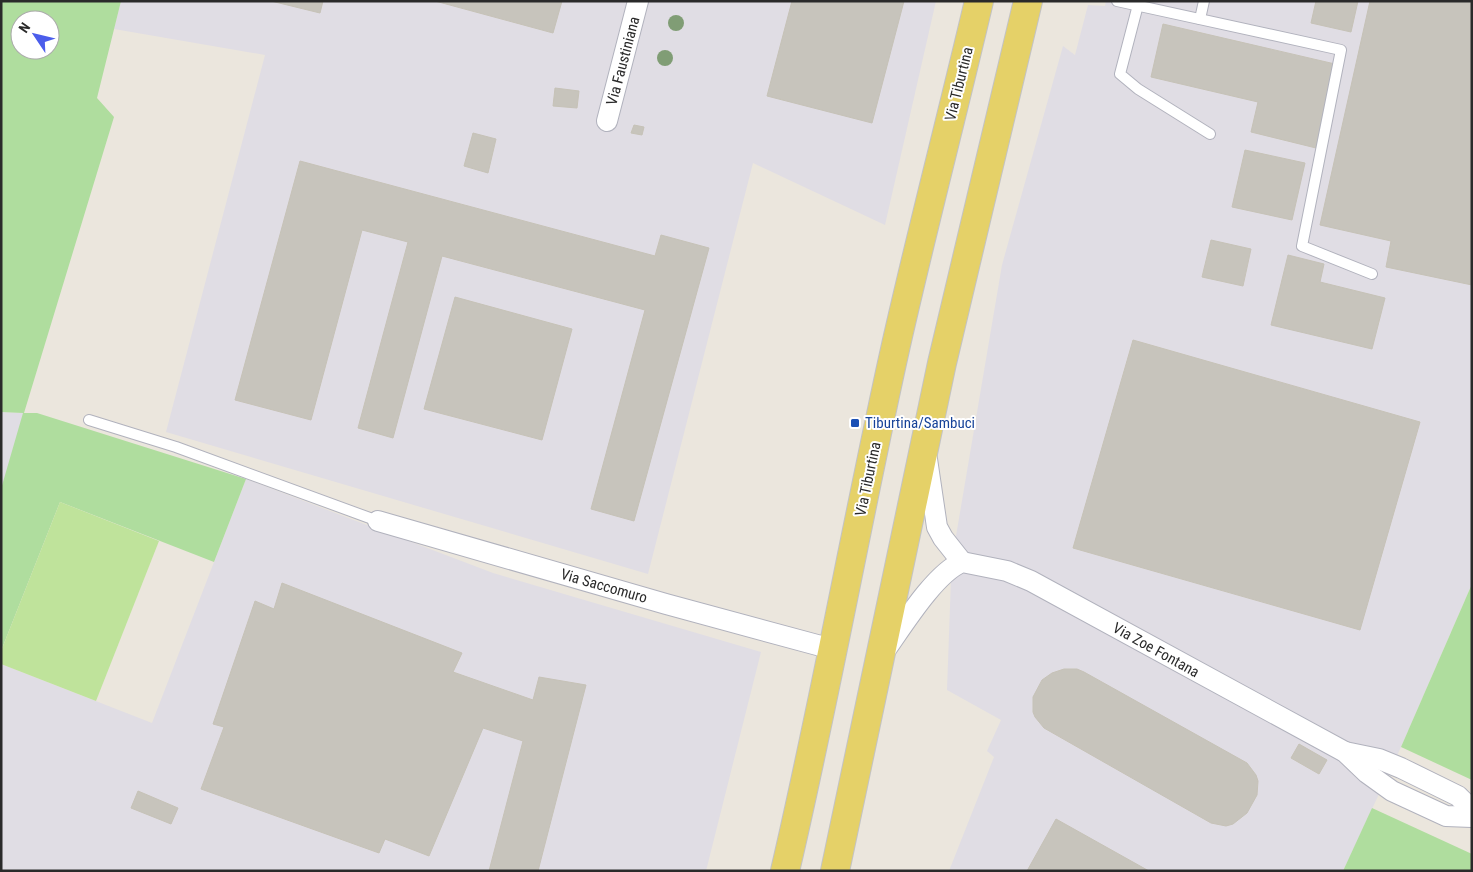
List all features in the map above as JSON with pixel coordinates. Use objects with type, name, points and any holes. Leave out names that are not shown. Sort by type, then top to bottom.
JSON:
[{"type":"main road","name":"Via Tiburtina","points":[[785,871],[806,780],[896,344],[979,1]]},
{"type":"main road","points":[[835,871],[925,441],[1028,1]]},
{"type":"street","name":"Via Faustiniana","points":[[607,121],[638,1]]},
{"type":"street","points":[[878,660],[931,588],[956,565],[962,562],[943,538],[937,527],[925,441]]},
{"type":"street","name":"Via Saccomuro","points":[[378,521],[666,604],[832,648]]},
{"type":"street","name":"Via Zoe Fontana","points":[[962,562],[1007,571],[1031,581],[1345,752],[1367,773],[1392,791],[1446,816],[1472,817]]},
{"type":"street","name":"Via Zoe Fontana","points":[[1345,752],[1379,759],[1401,768],[1458,796],[1472,810]]},
{"type":"lane","points":[[1118,1],[1138,3],[1200,19],[1341,50],[1302,246],[1372,274]]},
{"type":"lane","points":[[1200,19],[1204,1]]},
{"type":"lane","points":[[1138,3],[1120,74],[1138,90],[1210,134]]},
{"type":"lane","points":[[89,420],[176,447],[378,521]]},
{"type":"shaded area","points":[[121,1],[936,1],[885,225],[753,163],[648,574],[166,432],[265,55],[114,29]]},
{"type":"shaded area","points":[[1106,1],[1472,1],[1472,584],[1401,747],[1343,871],[949,871],[994,757],[987,751],[1001,720],[947,690],[951,579],[956,536],[1002,265],[1063,46],[1075,55],[1088,5],[1105,6]]},
{"type":"shaded area","points":[[1,412],[24,413],[2,489],[1,489]]},
{"type":"shaded area","points":[[246,479],[493,573],[761,652],[706,871],[1,871],[1,664],[152,723]]},
{"type":"green space","points":[[1,1],[121,1],[97,98],[114,117],[24,413],[37,413],[246,479],[214,562],[60,502],[1,651],[1,489],[23,413],[1,412]]},
{"type":"green space","points":[[60,502],[159,541],[96,701],[1,664],[1,651]]},
{"type":"green space","points":[[1472,584],[1472,780],[1401,747]]},
{"type":"green space","points":[[1372,808],[1472,854],[1472,871],[1343,871]]},
{"type":"building","points":[[271,1],[323,1],[320,13]]},
{"type":"building","points":[[435,1],[562,1],[553,33]]},
{"type":"building","points":[[792,1],[904,1],[872,123],[767,96]]},
{"type":"building","points":[[1316,1],[1358,1],[1351,32],[1311,23]]},
{"type":"building","points":[[1370,1],[1472,1],[1472,285],[1386,267],[1391,241],[1320,225]]},
{"type":"building","points":[[1163,24],[1335,64],[1316,148],[1251,132],[1258,102],[1151,77]]},
{"type":"building","points":[[555,88],[579,91],[577,108],[553,106]]},
{"type":"building","points":[[634,125],[644,127],[642,135],[631,133]]},
{"type":"building","points":[[473,133],[496,139],[488,173],[464,166]]},
{"type":"building","points":[[1245,150],[1305,163],[1292,220],[1232,207]]},
{"type":"building","points":[[300,161],[655,256],[661,235],[709,248],[634,521],[591,509],[645,310],[442,256],[393,438],[358,428],[408,242],[362,230],[311,420],[235,400]]},
{"type":"building","points":[[1211,240],[1251,249],[1243,286],[1202,277]]},
{"type":"building","points":[[1288,255],[1324,264],[1320,282],[1385,298],[1372,349],[1271,325]]},
{"type":"building","points":[[455,297],[572,329],[542,440],[424,409]]},
{"type":"building","points":[[1133,340],[1420,422],[1360,630],[1073,548]]},
{"type":"building","points":[[282,583],[462,653],[453,672],[533,700],[539,677],[586,685],[538,871],[489,871],[523,741],[483,728],[429,856],[385,839],[379,853],[201,789],[224,727],[213,724],[255,601],[274,609]]},
{"type":"building","points":[[1064,669],[1077,669],[1084,672],[1247,763],[1258,781],[1257,795],[1247,813],[1233,824],[1226,826],[1211,823],[1044,728],[1033,712],[1033,697],[1042,680],[1052,673]]},
{"type":"building","points":[[1299,744],[1327,760],[1319,774],[1291,758]]},
{"type":"building","points":[[138,791],[178,808],[171,824],[131,808]]},
{"type":"building","points":[[1056,819],[1149,871],[1027,871]]},
{"type":"place","name":"Tiburtina/Sambuci","points":[[855,423]]}]
